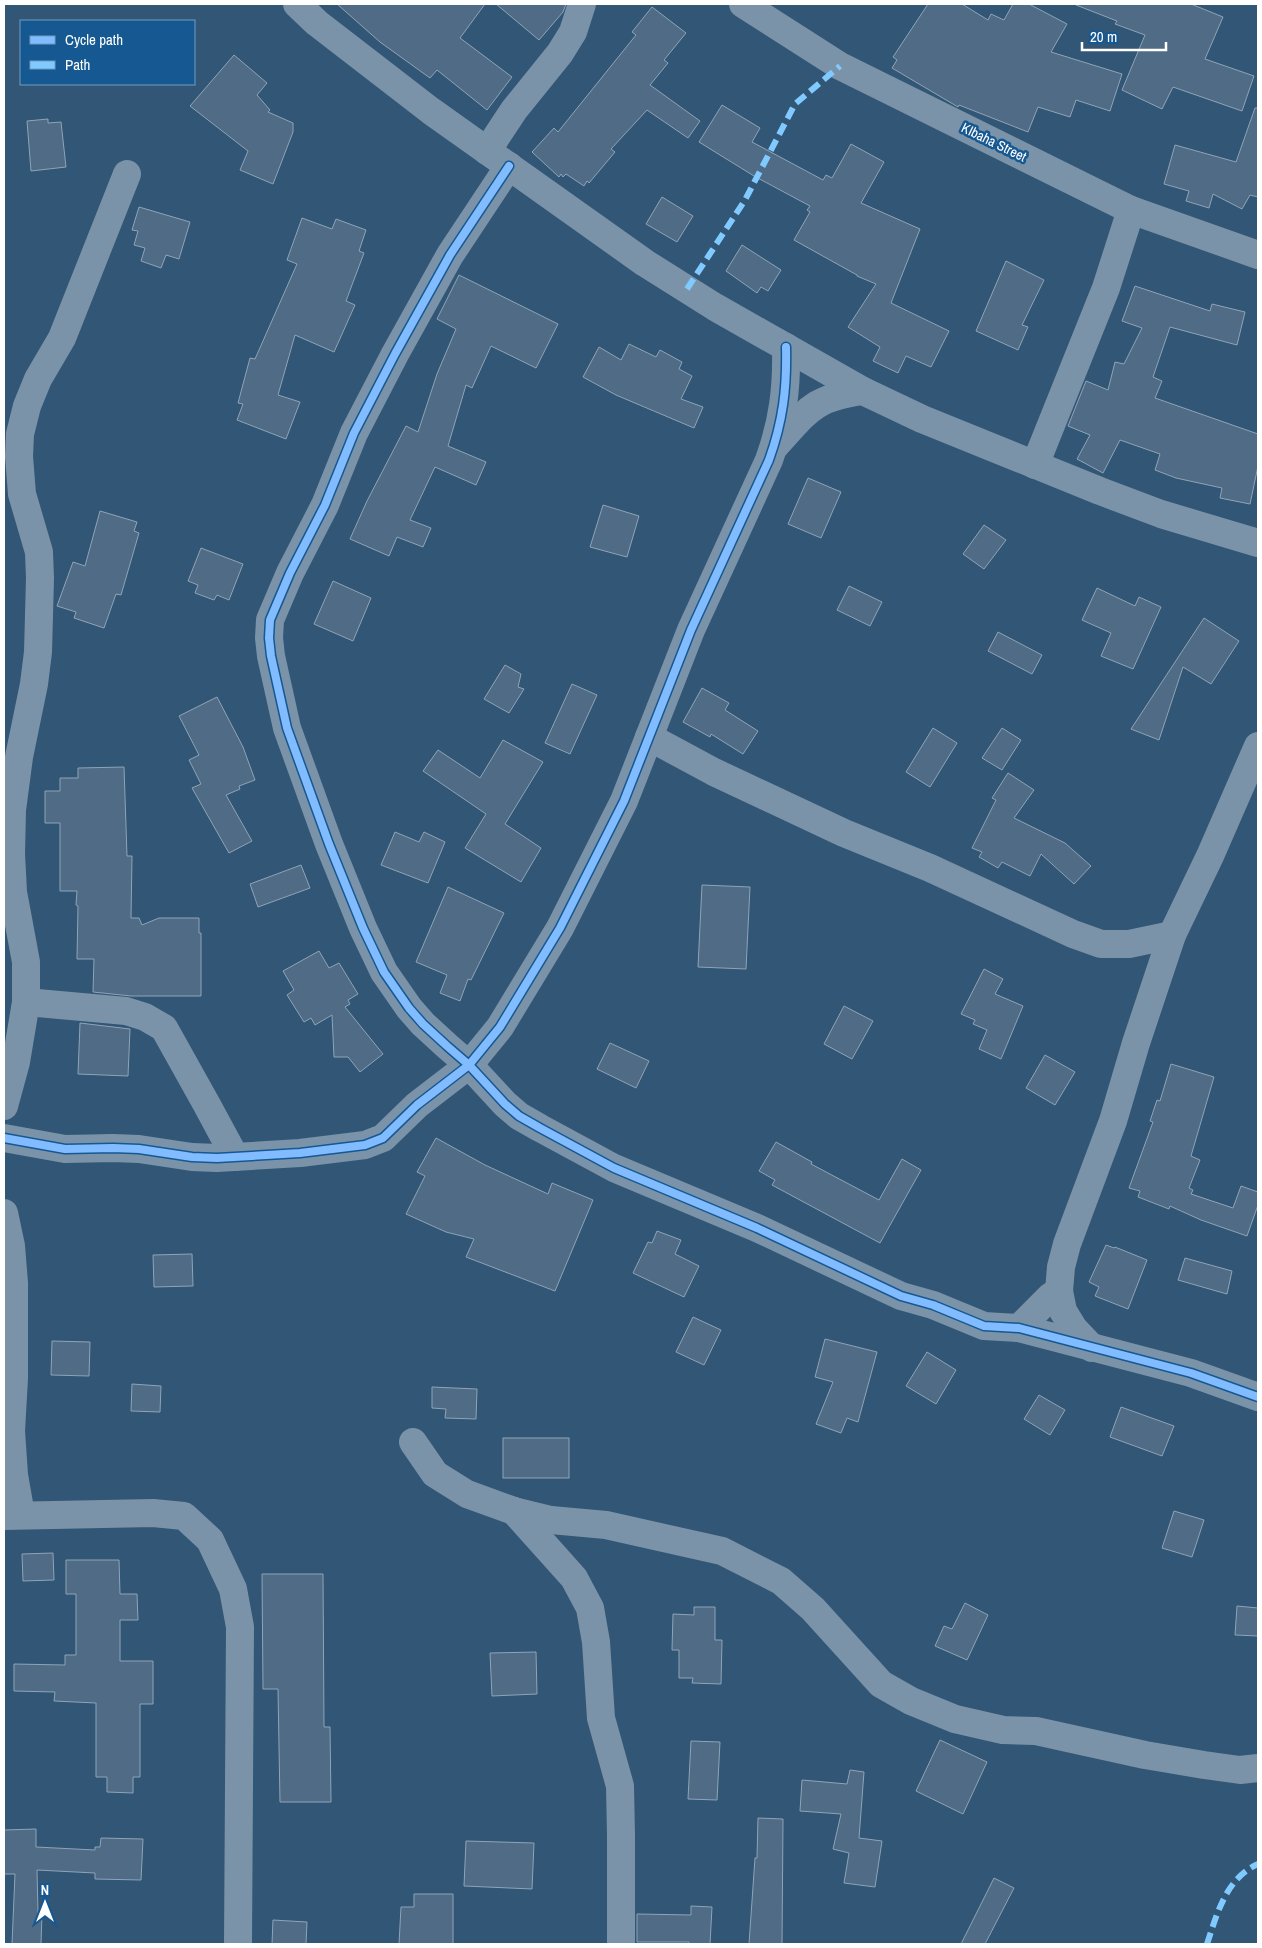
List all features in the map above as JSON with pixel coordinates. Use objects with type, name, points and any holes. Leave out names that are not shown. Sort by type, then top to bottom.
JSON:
[{"type":"street","points":[[297,4],[317,23],[431,111],[645,263],[715,307],[863,391],[922,420],[1160,514],[1258,543]]},
{"type":"street","points":[[582,4],[573,32],[560,53],[514,110],[498,158],[450,255],[354,433],[325,504],[270,620],[269,638],[277,687],[287,728],[363,928],[384,972],[409,1008],[446,1046],[469,1064],[489,1088],[519,1116],[614,1168],[757,1228],[901,1296],[933,1305],[984,1326],[1019,1328],[1192,1373],[1258,1398]]},
{"type":"street","name":"KIbaha Street","points":[[742,4],[840,66],[1131,210],[1258,255]]},
{"type":"street","points":[[4,1106],[16,1062],[26,1002],[26,962],[13,892],[11,854],[12,810],[19,757],[34,684],[38,652],[40,578],[38,552],[22,494],[19,456],[20,434],[30,397],[38,379],[62,338],[127,174]]},
{"type":"street","points":[[1035,465],[1106,288],[1131,210]]},
{"type":"street","points":[[4,1138],[65,1149],[139,1149],[192,1157],[235,1158],[300,1153],[372,1144],[388,1134],[417,1105],[469,1064],[500,1027],[560,928],[624,801],[692,630],[774,448],[786,392],[786,347]]},
{"type":"street","points":[[774,448],[809,409],[826,399],[842,394],[863,391]]},
{"type":"street","points":[[649,737],[714,772],[844,833],[930,868],[1073,934],[1101,944],[1129,944],[1172,935]]},
{"type":"street","points":[[1092,1348],[1068,1321],[1063,1311],[1059,1291],[1061,1267],[1067,1244],[1113,1121],[1136,1043],[1172,935],[1210,856],[1258,746]]},
{"type":"street","points":[[26,1002],[126,1011],[150,1019],[164,1028],[208,1105],[235,1158]]},
{"type":"street","points":[[4,1213],[11,1246],[14,1283],[14,1378],[11,1432],[14,1475],[12,1516],[153,1513],[184,1516],[210,1540],[233,1589],[240,1627],[238,1944]]},
{"type":"street","points":[[1019,1328],[1051,1296],[1059,1291]]},
{"type":"street","points":[[413,1442],[435,1474],[467,1494],[514,1511],[551,1520],[606,1525],[722,1551],[781,1581],[813,1608],[881,1684],[911,1701],[955,1719],[1003,1730],[1036,1731],[1145,1755],[1204,1765],[1240,1770],[1258,1768]]},
{"type":"street","points":[[514,1511],[574,1578],[590,1608],[596,1642],[601,1718],[620,1786],[621,1944]]},
{"type":"building","points":[[337,4],[485,4],[460,38],[512,77],[487,110],[437,70],[430,78],[380,42]]},
{"type":"building","points":[[496,4],[566,4],[563,12],[539,40]]},
{"type":"building","points":[[928,4],[962,4],[988,20],[991,14],[1004,20],[1013,4],[1029,4],[1067,24],[1051,52],[1122,74],[1110,111],[1076,100],[1070,117],[1038,107],[1028,132],[959,105],[958,107],[892,68],[897,60],[893,57]]},
{"type":"building","points":[[1076,4],[1191,4],[1223,17],[1205,59],[1254,76],[1242,111],[1173,87],[1162,109],[1122,90],[1145,35],[1115,24],[1117,21]]},
{"type":"building","points":[[652,7],[686,33],[664,60],[668,63],[650,85],[700,121],[688,138],[647,110],[611,149],[615,152],[589,183],[587,181],[584,186],[566,174],[563,177],[561,174],[559,177],[532,152],[554,128],[558,132],[636,35],[632,32]]},
{"type":"building","points":[[234,55],[267,83],[257,95],[270,110],[268,112],[293,123],[293,132],[273,184],[240,170],[248,151],[190,106]]},
{"type":"building","points":[[722,105],[760,128],[752,142],[823,180],[826,175],[832,178],[851,144],[884,162],[861,203],[920,229],[891,303],[949,331],[931,367],[906,356],[898,373],[873,361],[880,347],[848,327],[876,284],[857,276],[794,240],[810,212],[807,210],[810,206],[754,176],[699,142]]},
{"type":"building","points":[[1255,108],[1258,108],[1258,197],[1250,195],[1242,209],[1213,194],[1209,208],[1186,201],[1189,191],[1164,184],[1175,145],[1236,162]]},
{"type":"building","points":[[48,119],[48,123],[61,122],[66,167],[31,171],[27,121]]},
{"type":"building","points":[[662,197],[693,216],[677,242],[646,224]]},
{"type":"building","points":[[139,207],[190,222],[179,259],[166,255],[161,268],[141,261],[145,248],[134,245],[138,231],[132,230]]},
{"type":"building","points":[[302,218],[332,229],[336,219],[366,230],[359,251],[364,253],[346,301],[355,305],[334,352],[295,335],[278,395],[300,402],[286,439],[237,420],[243,404],[238,403],[250,358],[255,359],[297,264],[287,260]]},
{"type":"building","points":[[742,245],[781,270],[768,291],[761,287],[757,293],[726,271]]},
{"type":"building","points":[[1006,261],[1044,280],[1022,325],[1028,327],[1018,350],[976,331]]},
{"type":"building","points":[[459,275],[558,324],[536,368],[491,346],[472,388],[466,385],[448,446],[486,462],[476,485],[435,467],[410,520],[431,528],[423,547],[397,537],[389,556],[350,539],[367,501],[406,426],[418,432],[437,374],[456,329],[437,319]]},
{"type":"building","points":[[1135,286],[1210,311],[1212,304],[1245,312],[1237,345],[1170,327],[1153,377],[1162,381],[1155,398],[1258,434],[1258,466],[1250,504],[1220,498],[1222,488],[1176,478],[1155,470],[1160,454],[1120,440],[1103,473],[1077,459],[1090,435],[1068,426],[1086,381],[1108,390],[1115,362],[1124,364],[1142,328],[1122,321]]},
{"type":"building","points":[[629,344],[656,357],[660,350],[682,362],[679,369],[692,376],[681,399],[703,407],[694,428],[616,395],[583,377],[599,347],[621,360]]},
{"type":"building","points":[[808,478],[841,492],[821,538],[788,524]]},
{"type":"building","points":[[603,505],[639,516],[627,557],[590,547]]},
{"type":"building","points":[[100,511],[137,522],[134,531],[139,533],[121,595],[116,594],[104,628],[74,618],[76,612],[57,606],[73,562],[85,566]]},
{"type":"building","points":[[984,525],[1006,540],[984,569],[963,554]]},
{"type":"building","points":[[201,548],[243,564],[229,600],[217,595],[214,600],[195,593],[198,585],[188,581]]},
{"type":"building","points":[[333,581],[371,598],[353,641],[314,624]]},
{"type":"building","points":[[849,586],[882,602],[870,626],[837,610]]},
{"type":"building","points":[[1097,588],[1135,606],[1139,597],[1161,607],[1133,669],[1101,656],[1111,633],[1082,620]]},
{"type":"building","points":[[1204,618],[1239,641],[1211,684],[1183,667],[1159,740],[1131,729]]},
{"type":"building","points":[[998,632],[1042,655],[1032,674],[988,651]]},
{"type":"building","points":[[505,665],[521,674],[518,687],[524,689],[509,713],[484,699]]},
{"type":"building","points":[[572,684],[597,695],[570,754],[545,743]]},
{"type":"building","points":[[702,688],[729,703],[725,710],[758,731],[743,754],[711,734],[710,737],[683,722]]},
{"type":"building","points":[[217,697],[243,747],[255,780],[239,786],[240,789],[226,795],[252,841],[229,853],[192,788],[201,784],[189,760],[199,755],[179,716]]},
{"type":"building","points":[[933,728],[957,743],[930,787],[906,772]]},
{"type":"building","points":[[1002,728],[1021,740],[1002,770],[982,758]]},
{"type":"building","points":[[503,740],[543,762],[505,824],[541,848],[521,882],[465,848],[486,814],[423,771],[438,750],[480,778]]},
{"type":"building","points":[[124,767],[127,856],[132,856],[131,918],[139,918],[142,925],[159,918],[199,918],[199,933],[201,933],[201,996],[131,996],[93,992],[94,959],[77,959],[77,891],[60,891],[60,823],[45,823],[45,791],[60,791],[60,778],[78,778],[78,768]]},
{"type":"building","points":[[1008,773],[1034,790],[1014,818],[1065,843],[1091,866],[1074,884],[1041,854],[1030,876],[1002,862],[998,868],[979,857],[982,852],[972,848],[996,800],[992,798]]},
{"type":"building","points":[[395,832],[419,842],[424,832],[445,842],[428,883],[381,865]]},
{"type":"building","points":[[301,865],[310,888],[258,907],[250,884]]},
{"type":"building","points":[[702,885],[750,887],[746,969],[698,967]]},
{"type":"building","points":[[448,887],[504,913],[471,980],[468,979],[460,1001],[440,993],[447,975],[416,962]]},
{"type":"building","points":[[319,951],[329,968],[339,963],[358,994],[348,1000],[350,1004],[345,1007],[383,1054],[360,1072],[348,1057],[334,1057],[332,1015],[315,1025],[311,1018],[304,1022],[287,995],[294,990],[283,971]]},
{"type":"building","points":[[984,969],[1003,979],[995,994],[1023,1006],[1001,1059],[979,1049],[987,1030],[973,1024],[975,1020],[961,1014]]},
{"type":"building","points":[[844,1006],[873,1021],[852,1059],[824,1044]]},
{"type":"building","points":[[80,1023],[130,1029],[128,1076],[78,1074]]},
{"type":"building","points":[[610,1043],[649,1061],[636,1088],[597,1069]]},
{"type":"building","points":[[1045,1055],[1075,1072],[1055,1105],[1026,1088]]},
{"type":"building","points":[[1171,1064],[1214,1077],[1191,1156],[1200,1160],[1189,1188],[1193,1190],[1191,1194],[1233,1208],[1241,1186],[1258,1192],[1258,1205],[1247,1236],[1201,1220],[1170,1206],[1169,1209],[1138,1197],[1140,1191],[1129,1188],[1153,1122],[1150,1121],[1157,1100],[1160,1101]]},
{"type":"building","points":[[436,1138],[485,1165],[548,1194],[552,1183],[593,1200],[555,1291],[466,1257],[474,1239],[446,1232],[406,1214],[425,1176],[417,1172]]},
{"type":"building","points":[[776,1142],[812,1162],[811,1164],[879,1200],[902,1159],[921,1170],[880,1243],[772,1185],[775,1180],[759,1171]]},
{"type":"building","points":[[657,1231],[681,1240],[675,1254],[699,1266],[684,1297],[633,1273],[648,1242],[652,1243]]},
{"type":"building","points":[[1106,1245],[1147,1260],[1128,1309],[1095,1296],[1099,1287],[1089,1282]]},
{"type":"building","points":[[192,1254],[193,1286],[154,1287],[153,1255]]},
{"type":"building","points":[[1185,1258],[1232,1271],[1227,1294],[1178,1280]]},
{"type":"building","points":[[693,1317],[721,1330],[704,1365],[676,1352]]},
{"type":"building","points":[[825,1339],[877,1352],[858,1422],[847,1418],[841,1433],[816,1424],[833,1382],[815,1377]]},
{"type":"building","points":[[52,1341],[90,1342],[89,1376],[51,1375]]},
{"type":"building","points":[[927,1352],[956,1370],[936,1404],[906,1386]]},
{"type":"building","points":[[132,1384],[161,1386],[160,1412],[131,1411]]},
{"type":"building","points":[[432,1387],[477,1389],[476,1419],[445,1418],[446,1409],[432,1408]]},
{"type":"building","points":[[1039,1395],[1065,1410],[1050,1435],[1024,1419]]},
{"type":"building","points":[[1121,1407],[1174,1426],[1162,1456],[1110,1437]]},
{"type":"building","points":[[503,1438],[569,1438],[569,1478],[503,1478]]},
{"type":"building","points":[[1174,1511],[1204,1520],[1192,1557],[1162,1548]]},
{"type":"building","points":[[53,1553],[54,1580],[23,1581],[22,1554]]},
{"type":"building","points":[[66,1560],[119,1560],[120,1594],[137,1594],[138,1620],[120,1620],[120,1661],[153,1661],[153,1704],[140,1704],[140,1777],[133,1777],[133,1793],[107,1792],[107,1777],[96,1777],[96,1703],[54,1701],[55,1692],[14,1691],[14,1664],[65,1665],[65,1655],[76,1655],[76,1594],[66,1594]]},
{"type":"building","points":[[262,1574],[323,1574],[324,1727],[330,1727],[331,1802],[280,1802],[278,1689],[263,1689]]},
{"type":"building","points":[[965,1603],[988,1615],[967,1660],[935,1646],[944,1626],[952,1629]]},
{"type":"building","points":[[1237,1606],[1258,1608],[1258,1636],[1235,1635]]},
{"type":"building","points":[[694,1607],[715,1607],[715,1640],[722,1640],[721,1684],[692,1683],[693,1678],[679,1678],[679,1650],[672,1650],[673,1614],[694,1615]]},
{"type":"building","points":[[536,1652],[537,1694],[492,1696],[490,1653]]},
{"type":"building","points":[[940,1740],[987,1762],[963,1814],[916,1791]]},
{"type":"building","points":[[691,1741],[720,1742],[717,1800],[688,1799]]},
{"type":"building","points":[[850,1770],[864,1772],[859,1838],[882,1841],[875,1887],[844,1883],[849,1853],[833,1849],[841,1814],[800,1811],[802,1780],[847,1784]]},
{"type":"building","points":[[758,1818],[783,1819],[782,1944],[749,1944],[755,1858],[757,1858]]},
{"type":"building","points":[[36,1829],[36,1847],[95,1850],[95,1847],[100,1847],[101,1838],[143,1839],[141,1880],[95,1879],[95,1873],[37,1870],[38,1913],[42,1913],[41,1944],[12,1944],[15,1874],[4,1874],[4,1830]]},
{"type":"building","points":[[466,1841],[534,1843],[532,1889],[464,1886]]},
{"type":"building","points":[[994,1878],[1014,1888],[985,1944],[961,1944]]},
{"type":"building","points":[[414,1894],[453,1894],[453,1944],[399,1944],[401,1907],[414,1907]]},
{"type":"building","points":[[691,1906],[712,1907],[710,1944],[637,1942],[637,1914],[691,1915]]},
{"type":"building","points":[[273,1920],[307,1922],[306,1944],[272,1944]]},
{"type":"marked path","points":[[687,289],[745,200],[795,104],[840,66]]},
{"type":"marked path","points":[[1207,1944],[1219,1909],[1230,1888],[1247,1870],[1258,1864]]},
{"type":"cycle path","points":[[509,166],[450,255],[395,354],[354,433],[325,505],[290,573],[270,620],[271,656],[287,728],[329,844],[363,928],[384,972],[409,1008],[423,1024],[469,1065],[505,1104],[519,1116],[614,1168],[757,1228],[901,1296],[933,1305],[984,1326],[1019,1328],[1191,1373],[1258,1397]]},
{"type":"cycle path","points":[[4,1138],[65,1149],[139,1149],[192,1157],[217,1158],[300,1153],[365,1145],[383,1138],[417,1105],[469,1065],[500,1027],[560,928],[624,801],[691,630],[769,460],[778,432],[783,404],[786,376],[786,347]]}]
